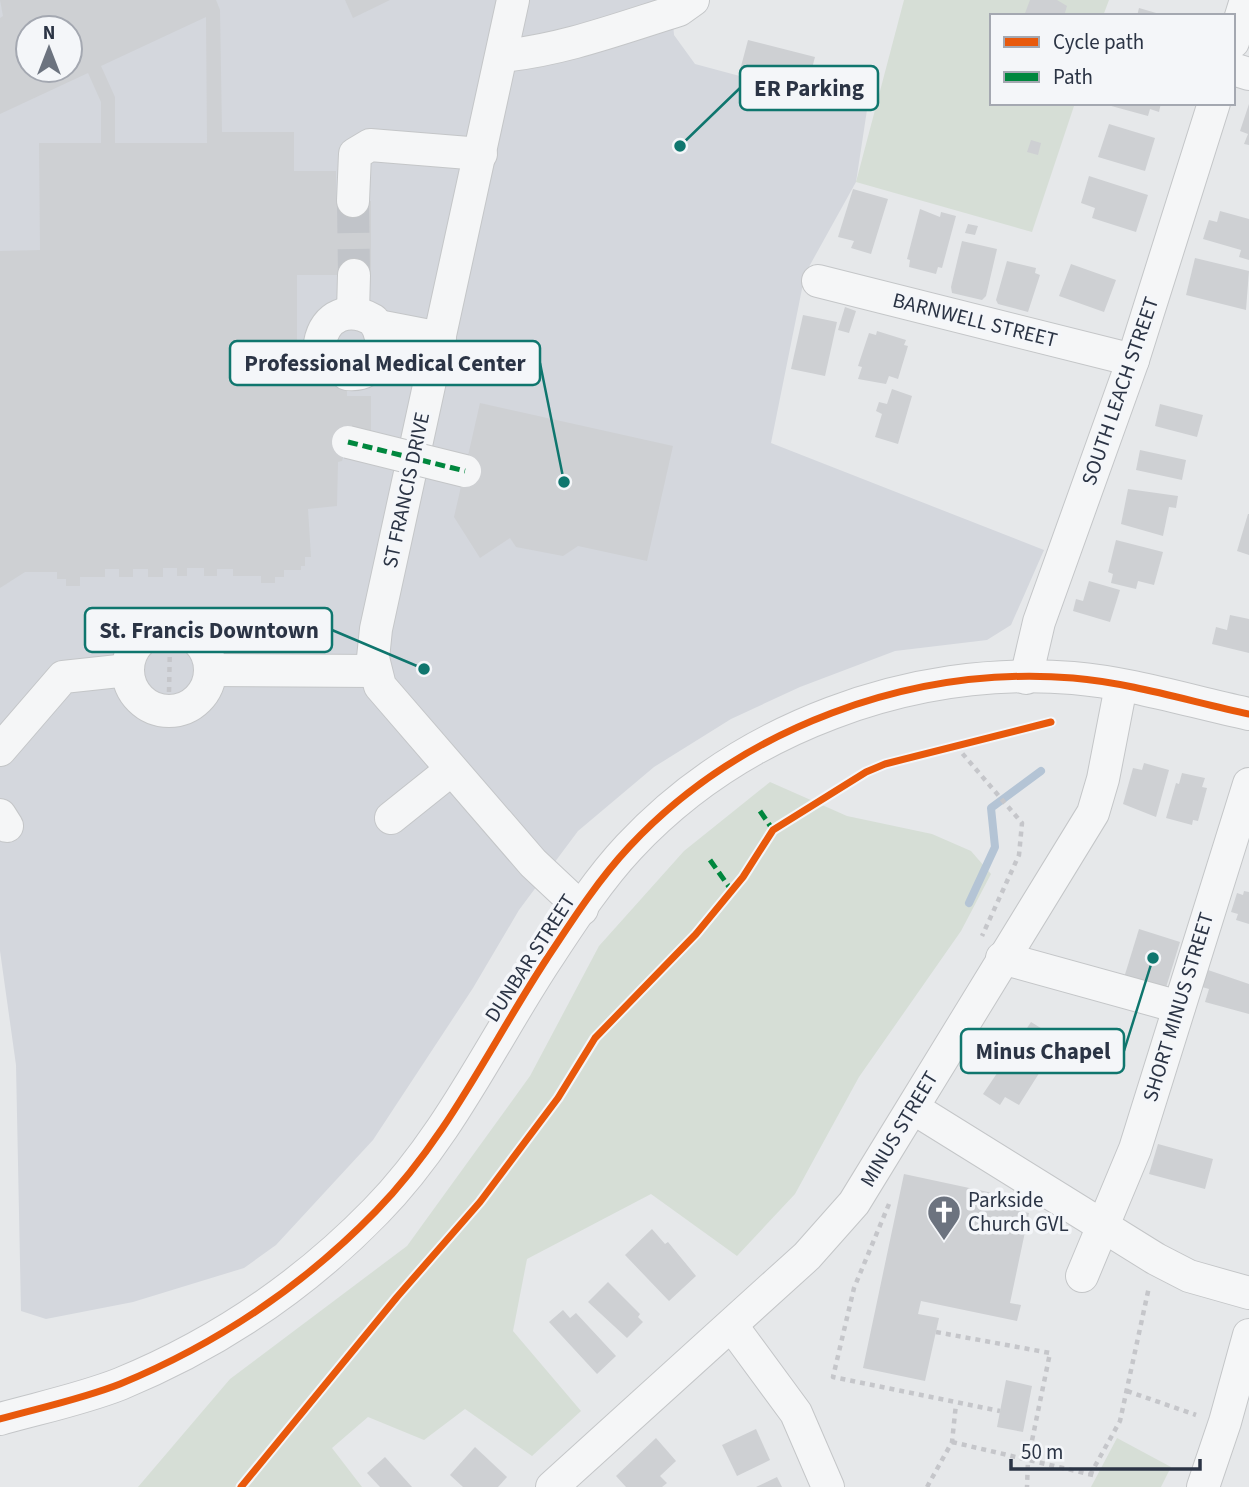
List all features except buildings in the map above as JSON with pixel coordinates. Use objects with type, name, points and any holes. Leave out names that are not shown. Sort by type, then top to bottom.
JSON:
[{"type":"street","name":"ST FRANCIS DRIVE","points":[[375,671],[376,629],[513,0]]},
{"type":"street","points":[[502,56],[536,53],[568,44],[679,10],[693,0]]},
{"type":"street","points":[[1235,36],[1246,0]]},
{"type":"street","name":"SOUTH LEACH STREET","points":[[1026,678],[1039,622],[1133,360],[1213,105]]},
{"type":"street","points":[[353,201],[355,154],[370,145],[481,154]]},
{"type":"street","points":[[347,374],[362,373],[379,359],[383,339],[365,319],[354,275]]},
{"type":"street","name":"BARNWELL STREET","points":[[818,281],[1133,360]]},
{"type":"street","points":[[320,343],[327,324],[334,317],[365,319],[440,338]]},
{"type":"street","points":[[348,442],[465,471]]},
{"type":"street","points":[[162,629],[176,629],[190,634],[201,644],[208,656],[210,670],[208,683],[197,700],[182,709],[169,711],[145,703],[130,683],[128,670],[131,656],[143,639],[162,629]]},
{"type":"street","points":[[0,751],[63,677],[93,671],[128,670]]},
{"type":"street","points":[[210,670],[375,671],[380,685],[451,770],[533,863],[582,909]]},
{"type":"street","name":"DUNBAR STREET","points":[[0,1419],[117,1385],[199,1347],[272,1302],[322,1264],[379,1208],[433,1142],[547,960],[616,861],[667,810],[735,758],[832,712],[906,691],[958,682],[1074,678],[1249,714]]},
{"type":"street","name":"MINUS STREET","points":[[552,1487],[807,1256],[854,1203],[913,1108],[991,952],[1051,887],[1093,813],[1103,779],[1121,686]]},
{"type":"street","points":[[391,818],[451,770]]},
{"type":"street","name":"SHORT MINUS STREET","points":[[1082,1276],[1135,1149],[1249,784]]},
{"type":"street","points":[[991,952],[1179,1007]]},
{"type":"street","points":[[913,1108],[1102,1228],[1189,1276],[1249,1293]]},
{"type":"street","points":[[732,1326],[796,1413],[828,1487]]},
{"type":"street","points":[[1203,1487],[1225,1422],[1249,1335]]},
{"type":"path","points":[[169,692],[170,644]]},
{"type":"path","points":[[956,746],[986,783],[1013,808],[1022,822],[1018,855],[991,952]]},
{"type":"path","points":[[892,1199],[853,1287],[833,1377],[956,1405],[1000,1411]]},
{"type":"path","points":[[1090,1475],[1120,1421],[1150,1286]]},
{"type":"path","points":[[936,1332],[1049,1353],[1028,1460],[1027,1487]]},
{"type":"path","points":[[1127,1391],[1196,1415]]},
{"type":"path","points":[[1192,1429],[1200,1402]]},
{"type":"path","points":[[927,1487],[952,1442],[956,1405]]},
{"type":"path","points":[[952,1442],[1097,1476]]},
{"type":"shaded area","points":[[0,0],[671,0],[674,35],[695,64],[867,110],[856,182],[805,274],[771,443],[1044,550],[1011,625],[987,640],[895,651],[800,687],[731,719],[654,767],[578,831],[519,910],[473,988],[373,1140],[276,1245],[244,1268],[133,1302],[46,1319],[21,1311],[16,1065],[0,951]]},
{"type":"shaded area","points":[[904,0],[1109,0],[1104,14],[990,14],[990,105],[1074,105],[1032,232],[856,182]]},
{"type":"shaded area","points":[[770,782],[847,816],[932,834],[971,851],[991,874],[961,931],[859,1077],[795,1194],[737,1256],[651,1194],[527,1259],[513,1331],[581,1411],[532,1456],[465,1409],[424,1440],[368,1417],[332,1448],[362,1487],[138,1487],[230,1379],[407,1246],[530,1076],[599,946],[684,851]]},
{"type":"shaded area","points":[[1117,1438],[1171,1467],[1161,1487],[1091,1487]]},
{"type":"waterway","points":[[969,903],[995,847],[991,808],[1041,771]]},
{"type":"tunnel","points":[[353,201],[354,275]]},
{"type":"tunnel","points":[[320,343],[328,363],[347,374]]},
{"type":"marked path","points":[[348,442],[465,471]]},
{"type":"marked path","points":[[760,811],[773,830]]},
{"type":"marked path","points":[[710,860],[732,891]]},
{"type":"cycle path","points":[[0,1419],[120,1384],[191,1351],[257,1311],[319,1264],[376,1211],[425,1153],[467,1090],[546,960],[606,873],[673,805],[722,769],[776,738],[832,713],[891,694],[951,682],[1012,677],[1095,680],[1249,714]]},
{"type":"cycle path","points":[[241,1487],[397,1297],[480,1202],[558,1098],[595,1038],[696,934],[743,877],[773,830],[866,772],[885,764],[1051,722]]},
{"type":"place","name":"ER Parking","points":[[680,146]]},
{"type":"place","name":"Professional Medical Center","points":[[564,482]]},
{"type":"place","name":"St. Francis Downtown","points":[[424,669]]},
{"type":"place","name":"Minus Chapel","points":[[1153,958]]},
{"type":"place","name":"Parkside Church GVL","points":[[944,1242]]}]
